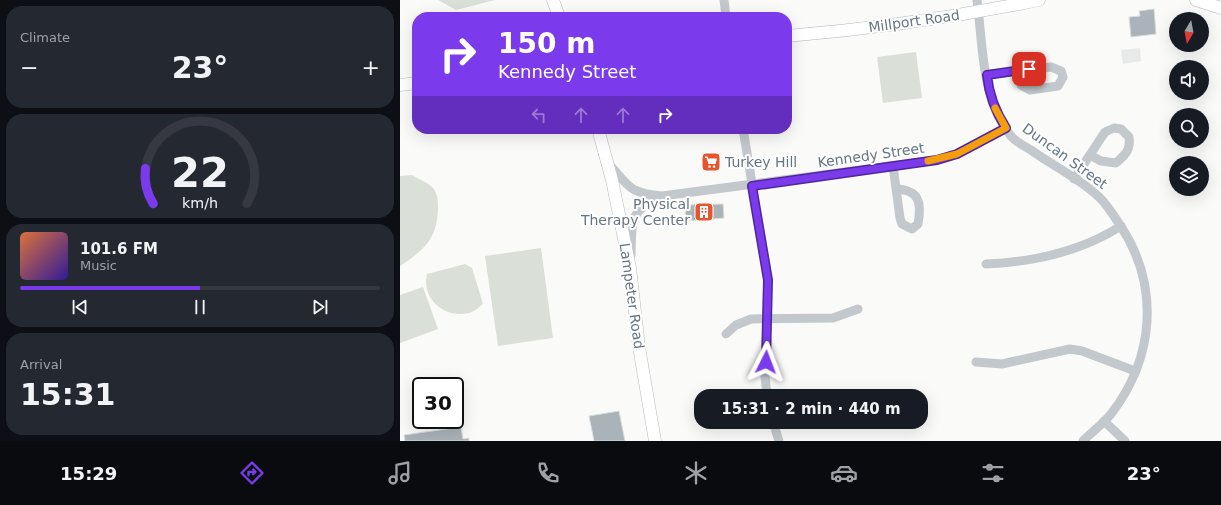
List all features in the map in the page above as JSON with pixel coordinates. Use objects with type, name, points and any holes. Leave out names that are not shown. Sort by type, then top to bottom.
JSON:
[{"type":"main road","points":[[553,0],[557,12]]},
{"type":"main road","name":"Millport Road","points":[[792,36],[979,12],[1039,0]]},
{"type":"main road","points":[[1196,0],[1221,8]]},
{"type":"main road","points":[[400,86],[412,84]]},
{"type":"main road","name":"Lampeter Road","points":[[599,134],[607,162],[630,268],[639,347],[655,441]]},
{"type":"street","points":[[724,0],[725,12]]},
{"type":"street","name":"Duncan Street","points":[[977,0],[987,75],[996,113],[1012,136],[1023,145],[1100,198],[1121,226],[1132,245],[1146,287],[1147,315],[1145,345],[1135,371],[1123,396],[1110,415],[1083,441]]},
{"type":"street","points":[[987,75],[1018,71],[1051,67],[1061,71],[1063,77],[1058,86],[1030,90],[1021,85],[1018,71]]},
{"type":"street","name":"Kennedy Street","points":[[607,162],[631,190],[641,195],[662,196],[752,186],[937,160],[957,154],[1006,128]]},
{"type":"street","points":[[1074,179],[1105,132],[1114,128],[1121,129],[1129,137],[1129,148],[1126,155],[1116,163],[1101,161],[1090,155]]},
{"type":"street","points":[[744,134],[768,280],[768,320],[765,376],[766,389]]},
{"type":"street","points":[[893,166],[896,189]]},
{"type":"street","name":"Kennedy Street","points":[[630,268],[632,224],[634,215],[647,202],[662,196]]},
{"type":"street","points":[[986,264],[1034,260],[1063,252],[1111,233],[1121,226]]},
{"type":"street","points":[[726,334],[743,321],[833,318],[858,309]]},
{"type":"street","points":[[976,362],[1002,364],[1070,349],[1082,351],[1135,371]]},
{"type":"street","points":[[1104,421],[1125,441]]},
{"type":"street","points":[[775,429],[779,441]]},
{"type":"shaded area","points":[[438,0],[495,0],[456,10]]},
{"type":"shaded area","points":[[1140,48],[1141,61],[1123,64],[1121,50]]},
{"type":"shaded area","points":[[916,52],[922,98],[883,103],[877,57]]},
{"type":"shaded area","points":[[412,175],[429,184],[435,190],[438,201],[437,219],[432,236],[428,243],[416,255],[400,266],[400,176]]},
{"type":"shaded area","points":[[541,248],[553,338],[498,346],[485,256]]},
{"type":"shaded area","points":[[465,264],[472,268],[483,304],[475,311],[469,313],[451,313],[443,310],[436,305],[431,298],[426,283],[427,274]]},
{"type":"shaded area","points":[[423,287],[438,329],[400,343],[400,295]]},
{"type":"building","points":[[1154,9],[1156,34],[1131,37],[1129,17],[1140,16],[1139,11]]},
{"type":"building","name":"Physical Therapy Center","points":[[723,204],[724,218],[686,221],[685,205]]},
{"type":"building","points":[[619,411],[625,441],[594,441],[589,416]]},
{"type":"building","points":[[447,429],[461,429],[463,439],[469,438],[469,441],[405,441],[404,435]]},
{"type":"slow traffic","points":[[928,161],[957,154],[1006,128],[996,113],[995,108]]},
{"type":"place","name":"Turkey Hill","points":[[711,162]]},
{"type":"place","name":"Physical Therapy Center","points":[[704,212]]},
{"type":"route","points":[[766,362],[768,280],[752,186],[937,160],[957,154],[1006,128],[996,113],[989,91],[987,75],[1029,69]]}]
